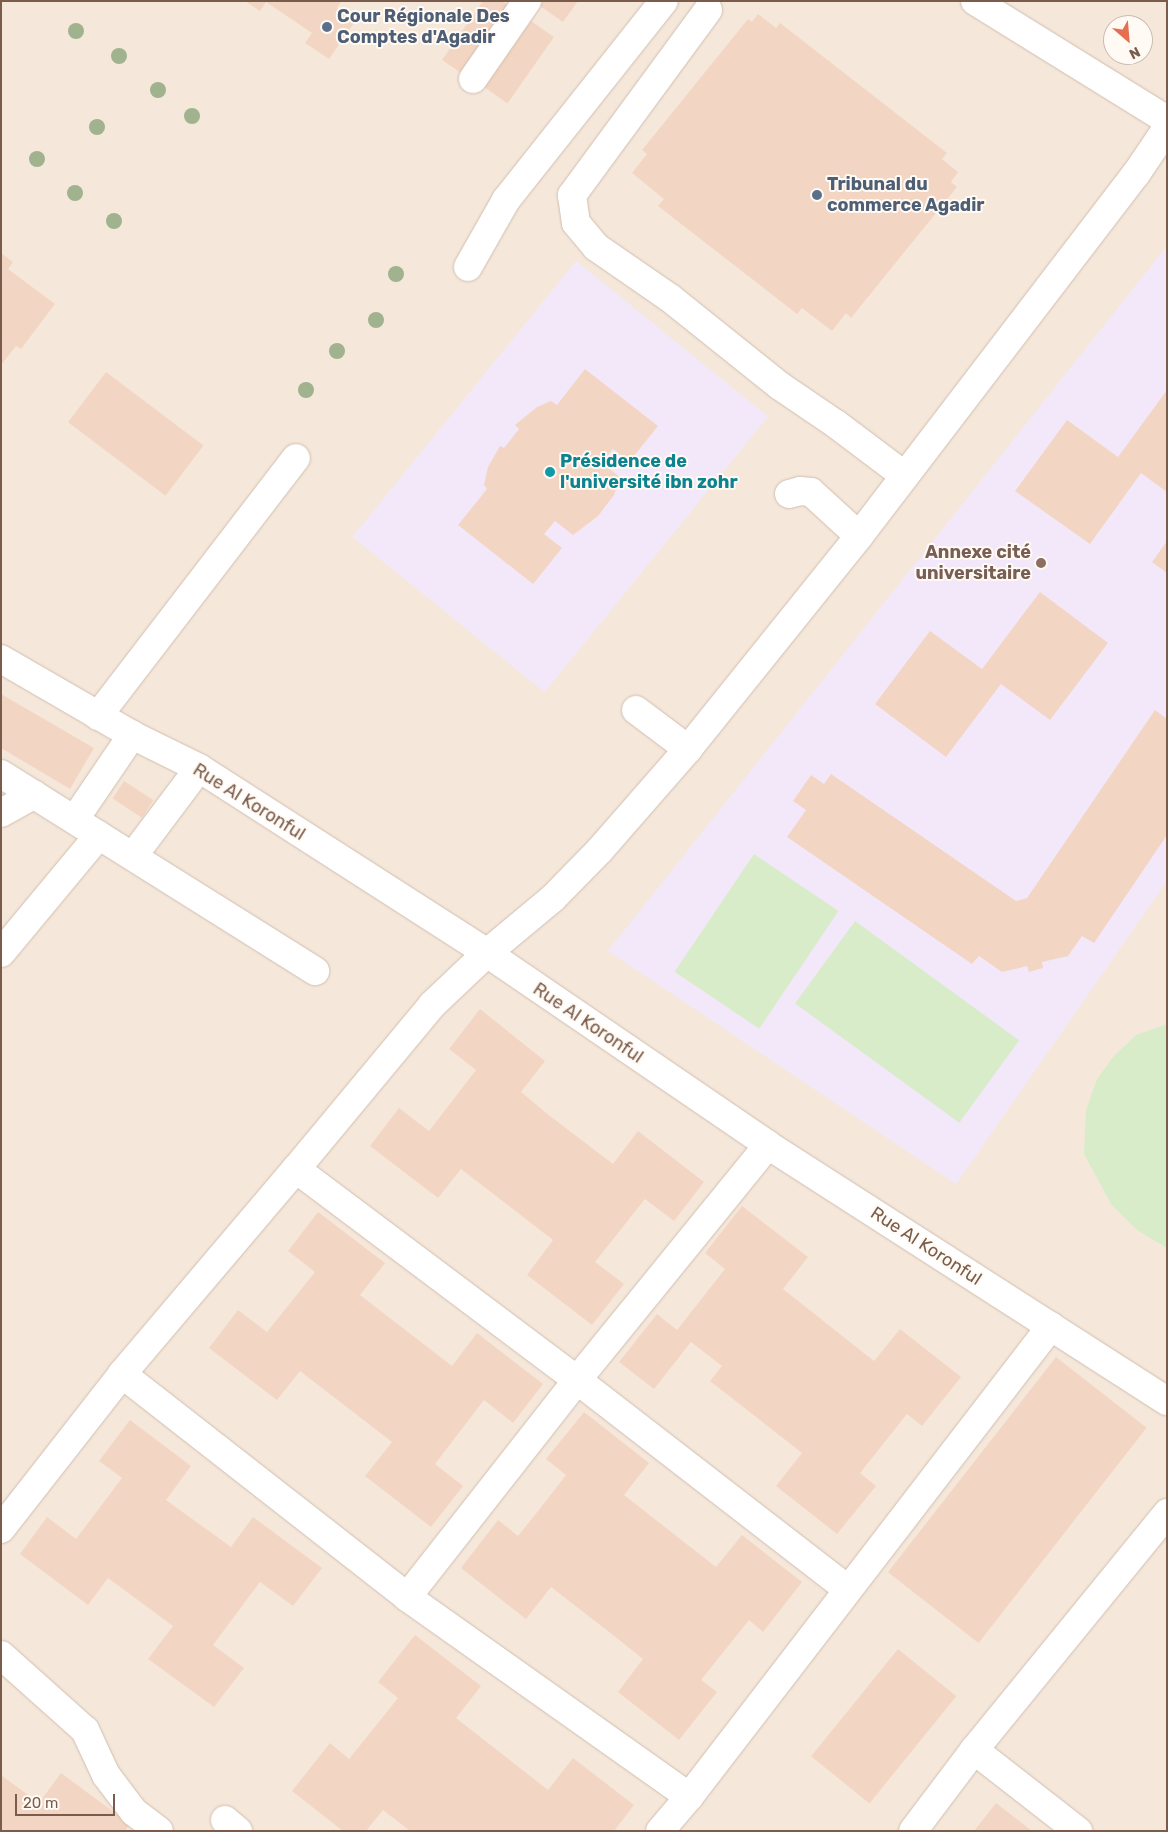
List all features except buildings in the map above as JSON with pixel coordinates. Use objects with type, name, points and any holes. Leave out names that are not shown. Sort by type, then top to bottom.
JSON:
[{"type":"street","points":[[473,79],[527,1]]},
{"type":"street","points":[[468,267],[506,200],[664,1]]},
{"type":"street","points":[[976,2],[1167,120]]},
{"type":"street","points":[[708,10],[572,195],[576,223],[596,247],[670,298],[780,386],[836,424],[905,476]]},
{"type":"street","points":[[1,1529],[122,1374],[432,1005],[488,953],[553,898],[600,850],[688,749],[859,536],[1136,174],[1167,128]]},
{"type":"street","points":[[98,716],[296,458]]},
{"type":"street","points":[[788,494],[800,491],[811,492],[859,536]]},
{"type":"street","name":"Rue Al Koronful","points":[[1,659],[132,735],[199,768],[488,953],[768,1146],[1167,1401]]},
{"type":"street","points":[[636,710],[688,749]]},
{"type":"street","points":[[75,819],[132,735]]},
{"type":"street","points":[[133,856],[199,768]]},
{"type":"street","points":[[1,774],[315,971]]},
{"type":"street","points":[[1,813],[34,795]]},
{"type":"street","points":[[1,953],[99,835]]},
{"type":"street","points":[[407,1597],[577,1380],[768,1146]]},
{"type":"street","points":[[296,1169],[577,1380],[847,1589]]},
{"type":"street","points":[[660,1831],[689,1797],[1051,1326]]},
{"type":"street","points":[[122,1374],[407,1597],[689,1797]]},
{"type":"street","points":[[913,1831],[974,1750],[1167,1513]]},
{"type":"street","points":[[1,1655],[85,1730],[106,1776],[134,1812],[159,1831]]},
{"type":"street","points":[[974,1750],[1078,1831]]},
{"type":"shaded area","points":[[1,1],[1167,1],[1167,1831],[1,1831]]},
{"type":"shaded area","name":"Annexe cité universitaire","points":[[1167,246],[1167,881],[956,1184],[608,951]]},
{"type":"shaded area","points":[[576,261],[768,416],[545,692],[353,537]]},
{"type":"green space","points":[[754,854],[839,911],[759,1029],[675,972]]},
{"type":"green space","points":[[855,921],[1019,1040],[959,1123],[795,1004]]},
{"type":"green space","points":[[1167,1024],[1167,1248],[1137,1230],[1111,1204],[1084,1154],[1086,1110],[1097,1079],[1113,1057],[1136,1035]]},
{"type":"place","name":"Cour Régionale Des Comptes d'Agadir","points":[[327,27]]},
{"type":"place","name":"Tribunal du commerce Agadir","points":[[817,195]]},
{"type":"place","name":"Présidence de l'université ibn zohr","points":[[550,472]]},
{"type":"place","name":"Annexe cité universitaire","points":[[1041,563]]}]
